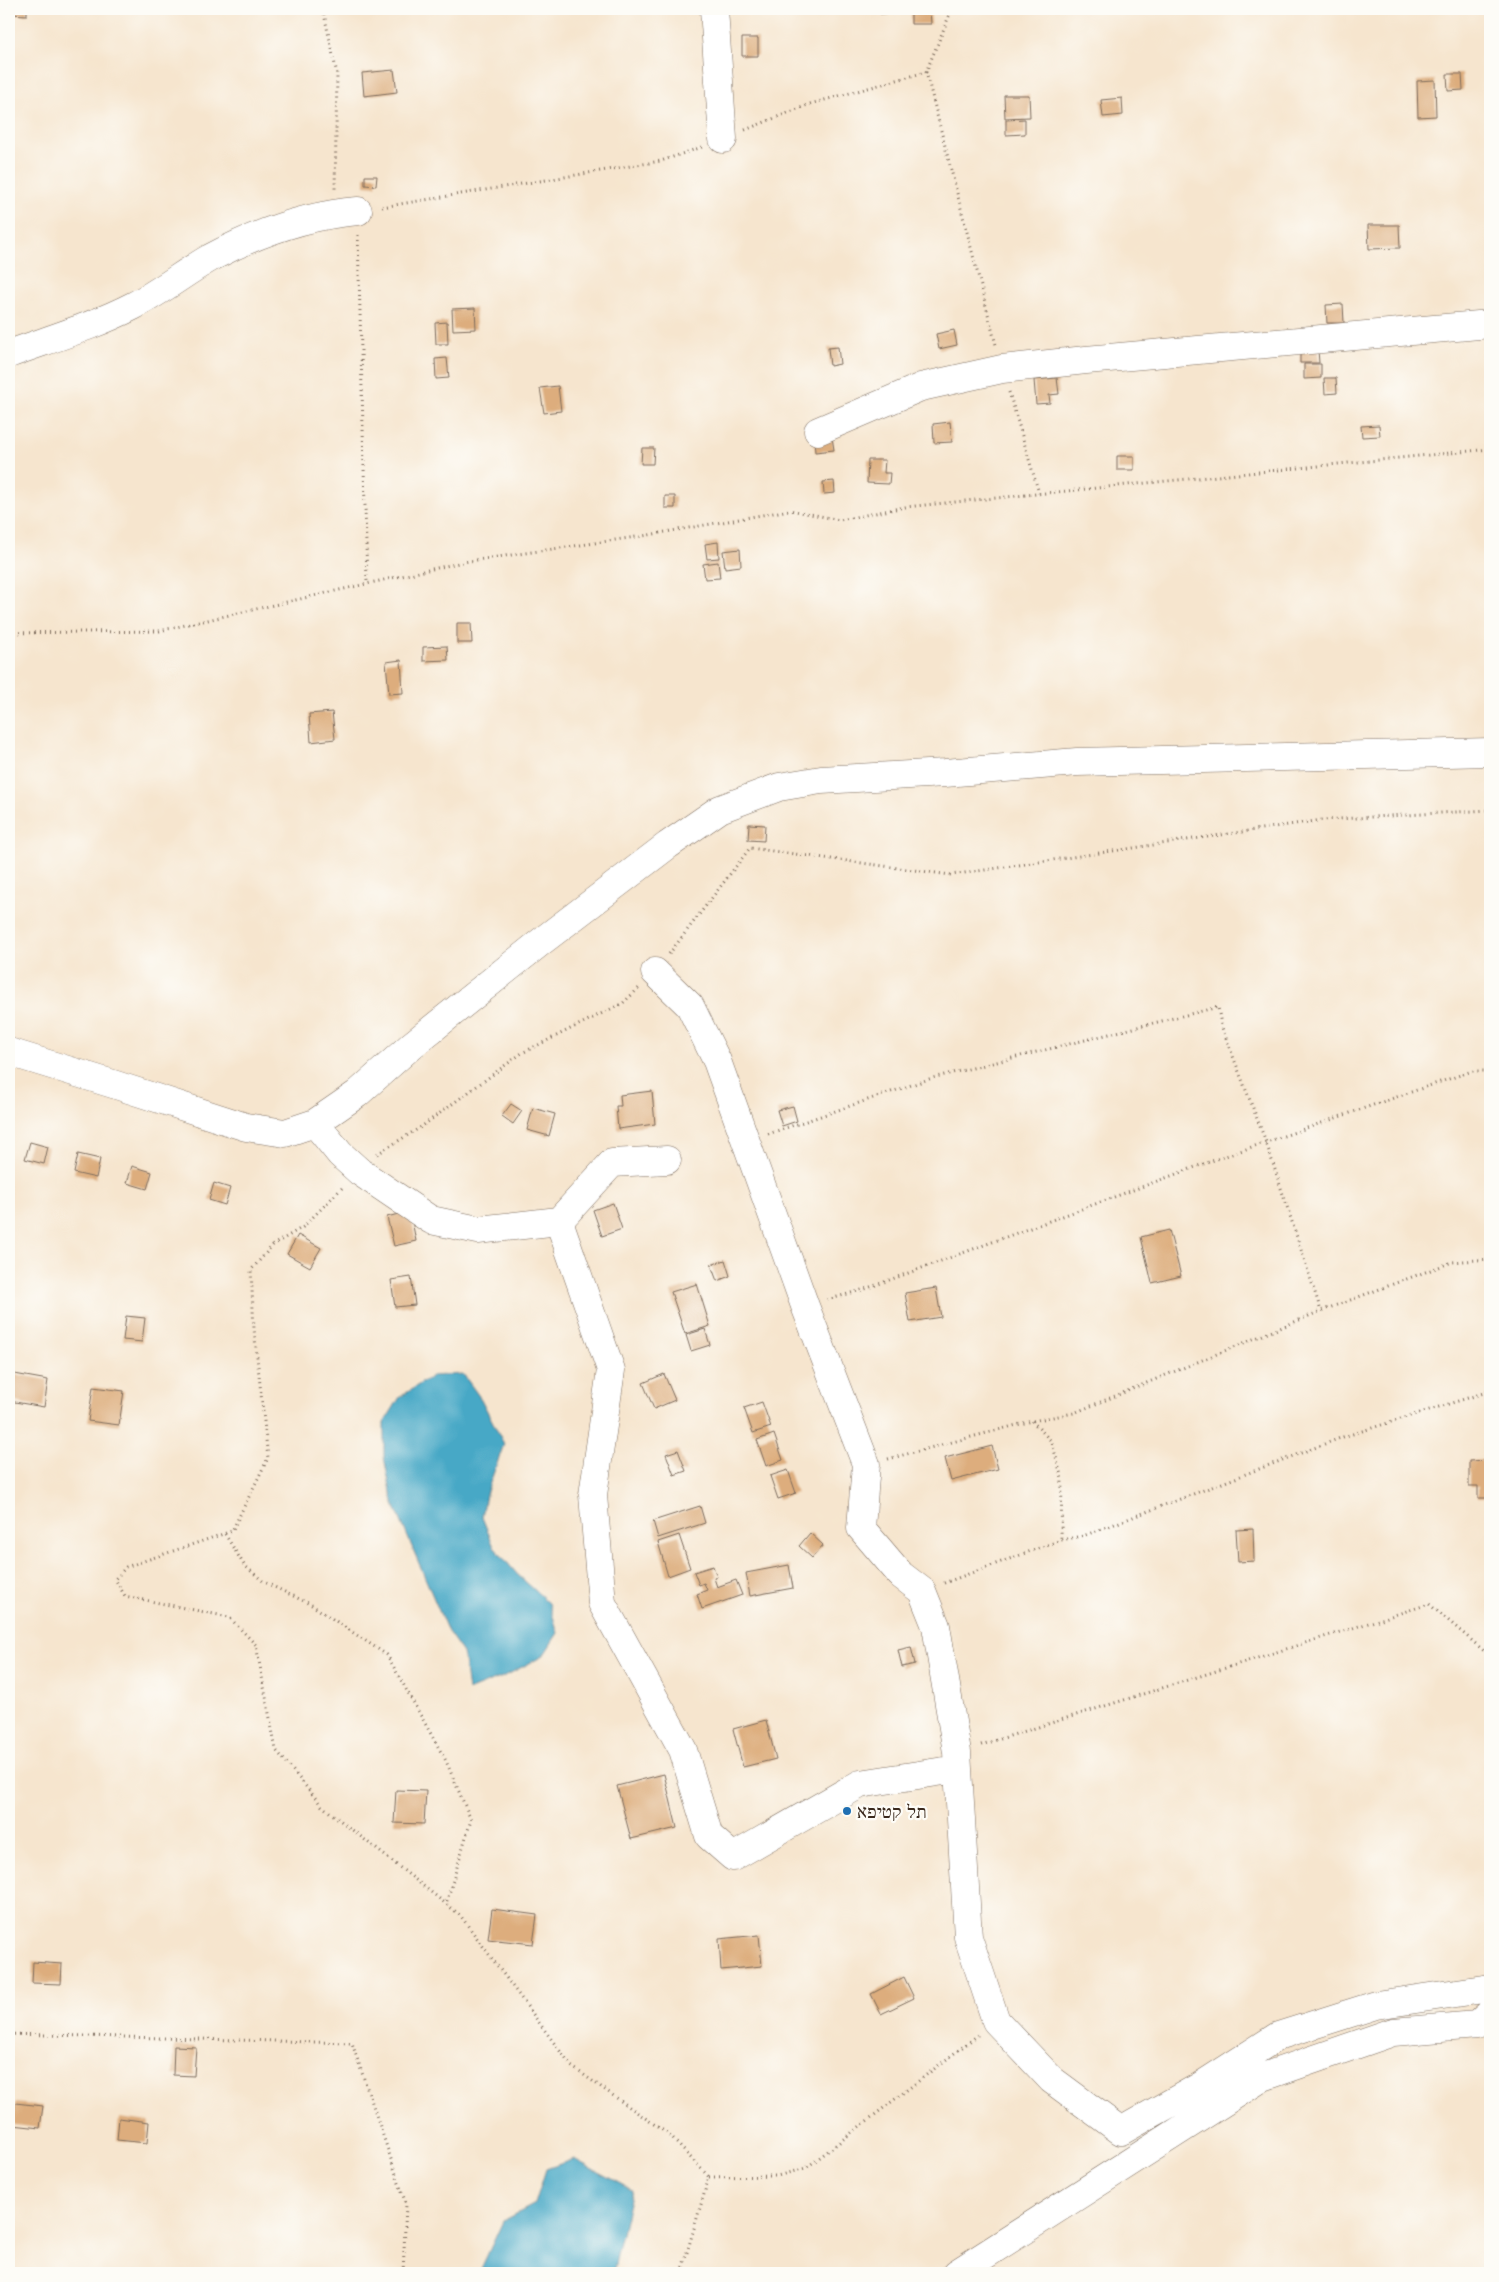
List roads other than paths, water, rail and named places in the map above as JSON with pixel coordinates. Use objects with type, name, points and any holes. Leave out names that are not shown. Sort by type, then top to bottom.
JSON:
[{"type":"street","points":[[714,9],[723,139]]},
{"type":"street","points":[[9,354],[133,306],[211,258],[269,231],[346,212]]},
{"type":"street","points":[[818,431],[921,387],[1002,370],[1086,360],[1490,324]]},
{"type":"street","points":[[9,1052],[246,1127],[285,1133],[315,1123],[357,1094],[412,1045],[535,947],[668,845],[720,809],[779,787],[820,780],[945,773],[1077,762],[1490,752]]},
{"type":"street","points":[[655,972],[690,1006],[716,1060],[805,1306],[866,1464],[861,1528],[901,1575],[922,1591],[936,1626],[957,1760],[968,1937],[996,2021],[1052,2080],[1121,2131],[1200,2087],[1278,2036],[1376,2005],[1490,1988]]},
{"type":"street","points":[[315,1123],[340,1154],[360,1172],[430,1220],[478,1230],[559,1222],[612,1164],[667,1160]]},
{"type":"street","points":[[559,1222],[611,1370],[593,1495],[602,1603],[683,1750],[709,1836],[733,1856],[860,1784],[957,1760]]},
{"type":"street","points":[[957,2273],[1263,2078],[1393,2032],[1477,2026],[1490,2012]]},
{"type":"water","points":[[463,1374],[481,1399],[504,1444],[486,1494],[482,1517],[494,1547],[517,1574],[549,1603],[558,1633],[543,1656],[505,1676],[468,1691],[463,1653],[448,1632],[393,1502],[384,1457],[384,1423],[400,1397],[432,1376]]},
{"type":"water","points":[[574,2159],[632,2190],[613,2273],[479,2273],[503,2221],[535,2204],[546,2169]]},
{"type":"place","name":"תל קטיפא","points":[[847,1811]]}]
